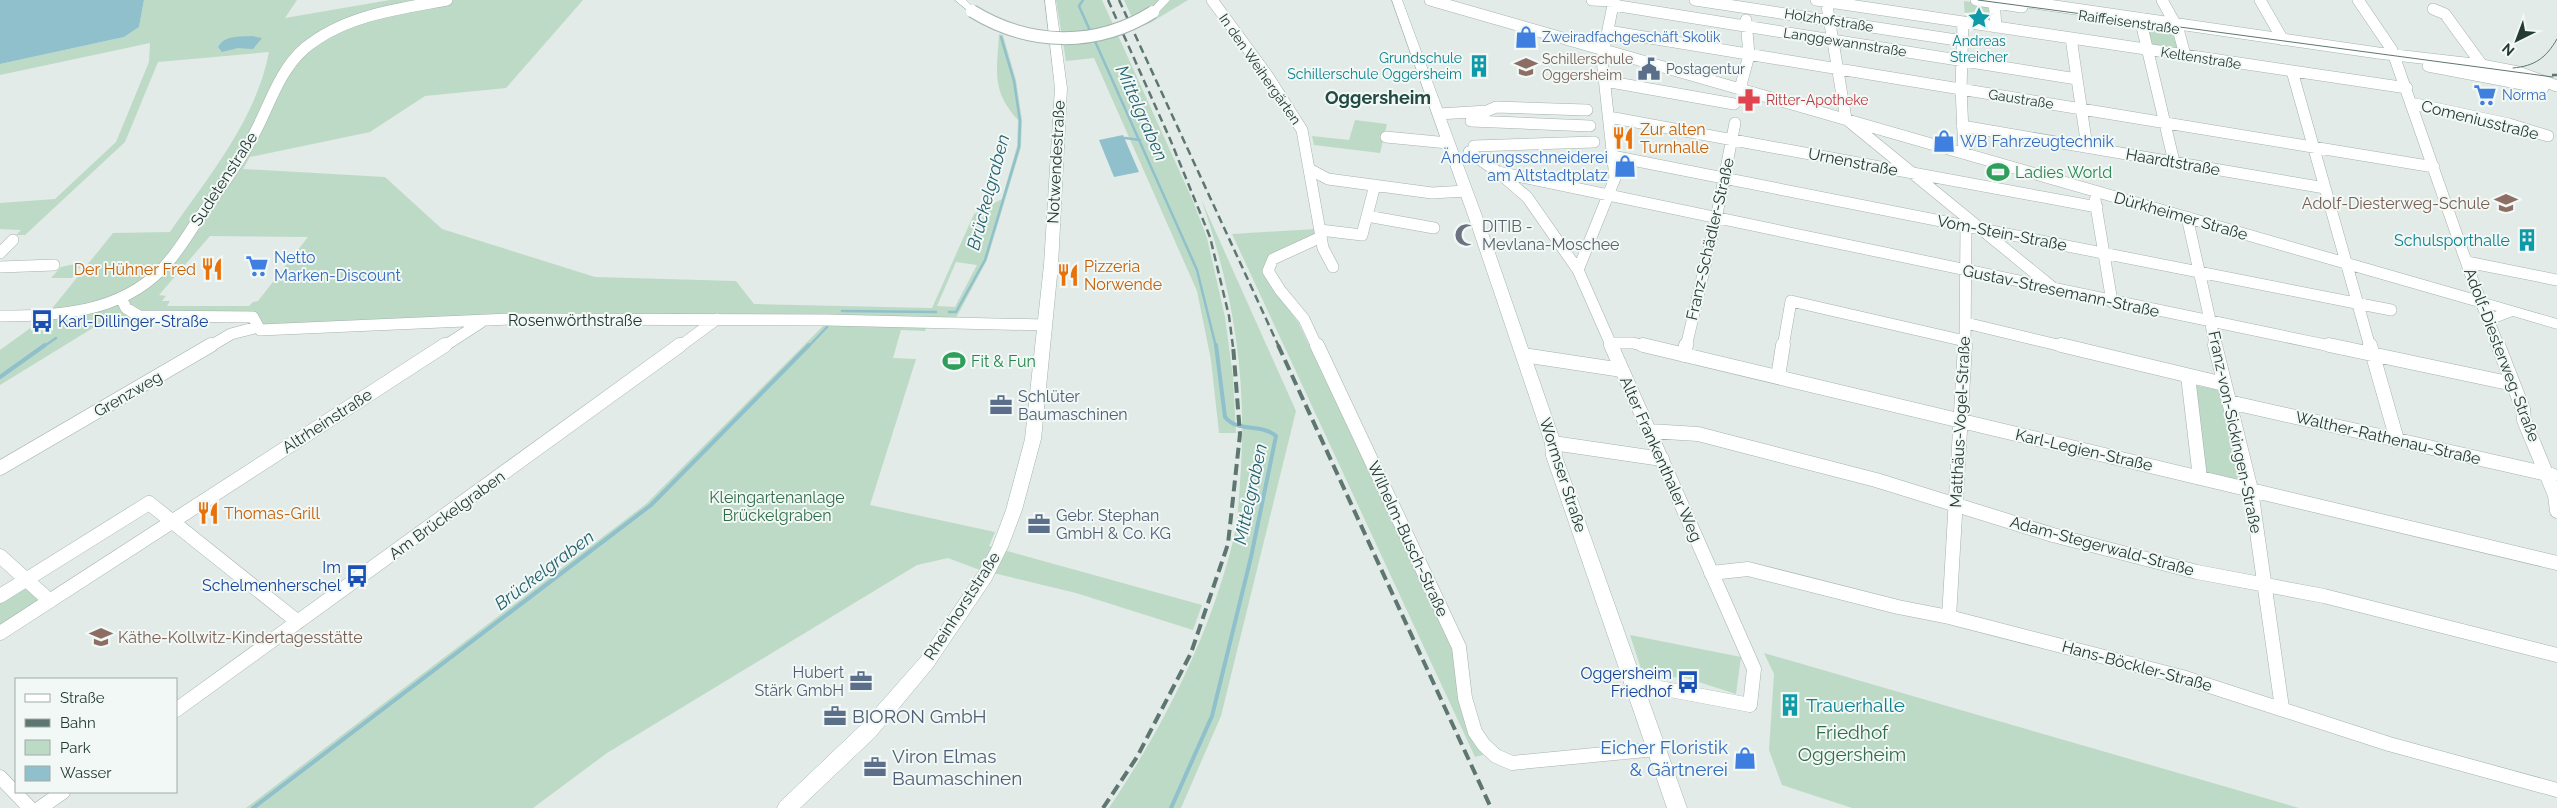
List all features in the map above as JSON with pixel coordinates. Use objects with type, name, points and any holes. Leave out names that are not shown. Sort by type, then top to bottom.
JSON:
[{"type":"street","name":"Sudetenstraße","points":[[0,316],[71,314],[92,309],[120,298],[143,284],[173,256],[239,162],[290,62],[306,46],[335,29],[378,14],[447,0]]},
{"type":"street","points":[[960,0],[972,12],[993,26],[1014,33],[1044,38],[1072,38],[1109,32],[1133,24],[1148,16],[1165,0]]},
{"type":"street","name":"Notwendestraße","points":[[1045,325],[1060,88],[1050,0]]},
{"type":"street","name":"In den Weihergärten","points":[[1212,0],[1276,88],[1302,130],[1311,170],[1320,233]]},
{"type":"street","name":"Dürkheimer Straße","points":[[1430,0],[2557,324]]},
{"type":"street","name":"Langgewannstraße","points":[[1592,0],[1614,2],[1831,40],[2077,79]]},
{"type":"street","name":"Holzhofstraße","points":[[1695,0],[1745,4],[1828,20],[1963,41]]},
{"type":"street","points":[[1822,0],[1828,20],[1846,119],[2054,289]]},
{"type":"street","name":"Keltenstraße","points":[[1822,0],[2406,88]]},
{"type":"street","name":"Raiffeisenstraße","points":[[1976,0],[2141,20],[2395,56],[2409,55],[2482,65],[2518,72],[2557,86]]},
{"type":"street","name":"Raiffeisenstraße","points":[[2014,0],[2086,13]]},
{"type":"street","points":[[2081,0],[2086,13]]},
{"type":"street","points":[[2162,0],[2175,25],[2186,55]]},
{"type":"street","points":[[2260,0],[2283,40]]},
{"type":"street","name":"Adolf-Diesterweg-Straße","points":[[2358,0],[2395,56],[2467,262],[2523,409],[2524,420],[2552,475],[2557,511]]},
{"type":"street","name":"Wormser Straße","points":[[1399,1],[1523,355],[1552,443],[1554,456],[1677,808]]},
{"type":"street","points":[[1994,1],[1996,27]]},
{"type":"street","points":[[1578,270],[1610,195],[1615,178],[1602,59],[1614,2]]},
{"type":"street","points":[[1740,89],[1749,55],[1745,4]]},
{"type":"street","points":[[2433,8],[2446,14],[2482,65]]},
{"type":"street","points":[[2141,20],[2174,162]]},
{"type":"street","points":[[1963,22],[1960,90],[1964,153]]},
{"type":"street","name":"Raiffeisenstraße","points":[[2175,25],[2283,40]]},
{"type":"street","name":"Gaustraße","points":[[1608,31],[2434,167]]},
{"type":"street","points":[[2071,38],[2087,147]]},
{"type":"street","points":[[2395,56],[2413,63],[2557,90]]},
{"type":"street","points":[[2292,71],[2397,440]]},
{"type":"street","points":[[1605,82],[1734,104]]},
{"type":"street","name":"Comeniusstraße","points":[[2412,103],[2508,124],[2548,136]]},
{"type":"street","points":[[1386,137],[1450,148],[1471,133],[1496,107],[1587,110]]},
{"type":"street","points":[[1494,109],[1497,122]]},
{"type":"street","points":[[1438,114],[1471,133],[1594,142]]},
{"type":"street","name":"Urnenstraße","points":[[1609,117],[2097,207]]},
{"type":"street","points":[[1471,133],[1497,122],[1590,126]]},
{"type":"street","name":"Franz-Schädler-Straße","points":[[1684,355],[1716,219],[1735,123]]},
{"type":"street","name":"Haardtstraße","points":[[1962,126],[2325,188]]},
{"type":"street","name":"Alter Frankenthaler Weg","points":[[1471,133],[1498,172],[1527,197],[1578,270],[1754,669],[1750,705],[1633,684]]},
{"type":"street","name":"Vom-Stein-Straße","points":[[1612,156],[2391,310]]},
{"type":"street","points":[[1311,170],[1328,179],[1432,193],[1466,191]]},
{"type":"street","name":"Gustav-Stresemann-Straße","points":[[1498,172],[2112,302],[2514,384]]},
{"type":"street","points":[[1333,267],[1323,248],[1320,233],[1362,235],[1375,185]]},
{"type":"street","points":[[2094,190],[2112,302]]},
{"type":"street","points":[[1367,216],[1434,228]]},
{"type":"street","name":"Franz-von-Sickingen-Straße","points":[[2187,217],[2212,322],[2224,384],[2251,490],[2282,708]]},
{"type":"street","name":"Matthäus-Vogel-Straße","points":[[1949,617],[1966,323],[1966,226]]},
{"type":"street","name":"Wilhelm-Busch-Straße","points":[[1320,233],[1273,259],[1268,271],[1274,284],[1289,299],[1304,319],[1459,646],[1467,705],[1480,742],[1498,760],[1512,763],[1656,749]]},
{"type":"street","points":[[0,253],[14,240]]},
{"type":"street","points":[[2467,262],[2557,280]]},
{"type":"street","points":[[0,267],[54,264]]},
{"type":"street","name":"Rosenwörthstraße","points":[[120,298],[126,308],[139,316],[253,317],[260,330],[482,321],[717,320],[1045,325]]},
{"type":"street","points":[[1778,377],[1791,300],[1965,341]]},
{"type":"street","points":[[2489,320],[2512,310]]},
{"type":"street","name":"Am Brückelgraben","points":[[178,709],[717,320]]},
{"type":"street","name":"Altrheinstraße","points":[[0,633],[482,321]]},
{"type":"street","points":[[1966,323],[2224,384]]},
{"type":"street","name":"Rheinhorststraße","points":[[788,808],[868,731],[927,662],[968,603],[1000,547],[1014,510],[1033,439],[1045,325]]},
{"type":"street","name":"Grenzweg","points":[[0,468],[231,334],[258,327]]},
{"type":"street","name":"Karl-Legien-Straße","points":[[1610,343],[1633,343],[2557,563]]},
{"type":"street","points":[[1523,355],[1622,370]]},
{"type":"street","points":[[2188,376],[2200,478]]},
{"type":"street","name":"Walther-Rathenau-Straße","points":[[2229,402],[2552,475]]},
{"type":"street","name":"Adam-Stegerwald-Straße","points":[[1649,431],[1698,434],[1956,503],[2053,535],[2197,572],[2324,596],[2557,656]]},
{"type":"street","points":[[1552,443],[1662,459]]},
{"type":"street","points":[[0,596],[149,503],[298,622]]},
{"type":"street","points":[[0,556],[50,601]]},
{"type":"street","name":"Hans-Böckler-Straße","points":[[1711,573],[1748,569],[1898,607],[1949,617],[2182,677],[2389,744],[2557,790]]},
{"type":"street","points":[[0,777],[15,792]]},
{"type":"street","points":[[15,793],[30,808]]},
{"type":"street","points":[[40,808],[62,793]]},
{"type":"green space","name":"Kleingartenanlage Brückelgraben","points":[[144,0],[297,0],[285,18],[390,0],[583,0],[506,88],[425,96],[370,132],[250,157],[243,169],[385,177],[442,229],[595,277],[736,281],[754,304],[932,308],[974,214],[1002,199],[1017,146],[1018,120],[1003,99],[998,80],[999,34],[1003,35],[1016,80],[1022,120],[1021,147],[987,260],[956,318],[929,318],[925,331],[901,330],[893,358],[916,359],[870,505],[995,532],[989,546],[1202,605],[1193,630],[1076,593],[977,569],[948,558],[917,565],[607,753],[533,808],[246,808],[646,504],[830,319],[263,328],[256,315],[155,314],[147,323],[101,323],[0,385],[0,350],[36,324],[54,306],[113,233],[170,232],[215,168],[254,101],[263,77],[269,52],[158,62],[125,142],[25,235],[16,235],[21,230],[0,229],[0,203],[55,199],[116,142],[149,62],[150,43],[0,75],[0,64],[124,37],[139,27]],"holes":[[[210,236],[308,237],[258,301],[253,302],[249,306],[167,306],[170,301],[162,301],[166,296],[159,295]],[[956,262],[977,265],[955,307],[937,306]]]},
{"type":"green space","points":[[1056,0],[1102,0],[1193,201],[1207,238],[1225,317],[1233,377],[1236,433],[1219,433],[1211,360],[1197,291],[1094,58],[1066,61]]},
{"type":"green space","points":[[1124,0],[1188,0],[1150,23],[1137,28]]},
{"type":"green space","points":[[1964,1],[1992,5],[1993,25],[1965,21]]},
{"type":"green space","points":[[2145,27],[2176,32],[2182,53],[2150,49]]},
{"type":"green space","points":[[1355,120],[1387,124],[1380,153],[1314,145],[1312,136],[1349,140]]},
{"type":"green space","points":[[1201,199],[1296,411],[1221,716],[1181,808],[1109,808],[1148,746],[1197,648],[1222,580],[1232,545],[1236,522],[1242,445],[1240,373],[1230,303]]},
{"type":"green space","points":[[1315,229],[1316,236],[1263,272],[1274,291],[1298,322],[1452,647],[1461,707],[1474,744],[1483,755],[1475,757],[1232,234]]},
{"type":"green space","points":[[84,262],[72,278],[51,278],[61,267]]},
{"type":"green space","points":[[2193,385],[2219,390],[2242,485],[2205,477]]},
{"type":"green space","points":[[27,580],[50,601],[0,633],[0,596]]},
{"type":"green space","points":[[1630,635],[1741,657],[1736,694],[1686,678],[1643,675]]},
{"type":"green space","name":"Friedhof Oggersheim","points":[[1764,653],[2299,808],[1852,808],[1782,785],[1769,750],[1774,674]]},
{"type":"water","points":[[0,0],[144,0],[139,27],[124,37],[0,64]]},
{"type":"water","points":[[252,36],[262,38],[253,49],[238,48],[222,52],[218,47],[224,40]]},
{"type":"water","points":[[1123,135],[1139,172],[1114,177],[1099,140]]},
{"type":"waterway","name":"Mittelgraben","points":[[1083,0],[1079,6],[1091,33]]},
{"type":"waterway","name":"Brückelgraben","points":[[949,312],[956,312],[985,260],[1019,147],[1020,121],[1014,81],[1001,37]]},
{"type":"waterway","name":"Mittelgraben","points":[[1094,39],[1139,140]]},
{"type":"waterway","points":[[1125,138],[1139,140]]},
{"type":"waterway","name":"Mittelgraben","points":[[1139,140],[1197,270],[1216,347]]},
{"type":"waterway","name":"Brückelgraben","points":[[842,311],[936,312]]},
{"type":"waterway","name":"Brückelgraben","points":[[808,347],[827,327]]},
{"type":"waterway","points":[[43,347],[56,338]]},
{"type":"waterway","points":[[0,377],[45,345]]},
{"type":"waterway","name":"Brückelgraben","points":[[253,808],[651,505],[809,345]]},
{"type":"waterway","name":"Mittelgraben","points":[[1171,808],[1212,716],[1251,557],[1276,436],[1264,430],[1236,425],[1225,417],[1216,345]]},
{"type":"tram line","points":[[1978,0],[2553,77]]},
{"type":"tram line","points":[[2513,68],[2528,65],[2539,60],[2549,51],[2557,39]]},
{"type":"railway","points":[[1108,0],[1170,139],[1210,237],[1229,316],[1233,347]]},
{"type":"railway","points":[[1119,0],[1279,347]]},
{"type":"railway","points":[[2552,75],[2557,75]]},
{"type":"railway","points":[[1103,808],[1137,757],[1191,653],[1228,544],[1240,434],[1233,345]]},
{"type":"railway","points":[[1278,345],[1491,808]]},
{"type":"place","name":"Andreas Streicher","points":[[1979,18]]},
{"type":"place","name":"Zweiradfachgeschäft Skolik","points":[[1526,37]]},
{"type":"place","name":"Grundschule Schillerschule Oggersheim","points":[[1479,66]]},
{"type":"place","name":"Schillerschule Oggersheim","points":[[1526,67]]},
{"type":"place","name":"Postagentur","points":[[1649,69]]},
{"type":"place","name":"Norma","points":[[2485,95]]},
{"type":"place","name":"Ritter-Apotheke","points":[[1749,100]]},
{"type":"place","name":"Zur alten Turnhalle","points":[[1623,138]]},
{"type":"place","name":"WB Fahrzeugtechnik","points":[[1944,141]]},
{"type":"place","name":"Änderungsschneiderei am Altstadtplatz","points":[[1625,166]]},
{"type":"place","name":"Ladies World","points":[[1998,172]]},
{"type":"place","name":"Adolf-Diesterweg-Schule","points":[[2506,203]]},
{"type":"place","name":"DITIB - Mevlana-Moschee","points":[[1466,235]]},
{"type":"place","name":"Schulsporthalle","points":[[2527,240]]},
{"type":"place","name":"Netto Marken-Discount","points":[[257,266]]},
{"type":"place","name":"Der Hühner Fred","points":[[212,269]]},
{"type":"place","name":"Pizzeria Norwende","points":[[1068,275]]},
{"type":"place","name":"Karl-Dillinger-Straße","points":[[42,321]]},
{"type":"place","name":"Fit & Fun","points":[[954,361]]},
{"type":"place","name":"Schlüter Baumaschinen","points":[[1001,405]]},
{"type":"place","name":"Thomas-Grill","points":[[208,513]]},
{"type":"place","name":"Gebr. Stephan GmbH & Co. KG","points":[[1039,524]]},
{"type":"place","name":"Im Schelmenherschel","points":[[357,576]]},
{"type":"place","name":"Käthe-Kollwitz-Kindertagesstätte","points":[[101,637]]},
{"type":"place","name":"Hubert Stärk GmbH","points":[[861,681]]},
{"type":"place","name":"Oggersheim Friedhof","points":[[1688,682]]},
{"type":"place","name":"Trauerhalle","points":[[1790,705]]},
{"type":"place","name":"BIORON GmbH","points":[[835,716]]},
{"type":"place","name":"Eicher Floristik & Gärtnerei","points":[[1745,758]]},
{"type":"place","name":"Viron Elmas Baumaschinen","points":[[875,767]]},
{"type":"district","name":"Oggersheim","points":[[1378,97]]}]
